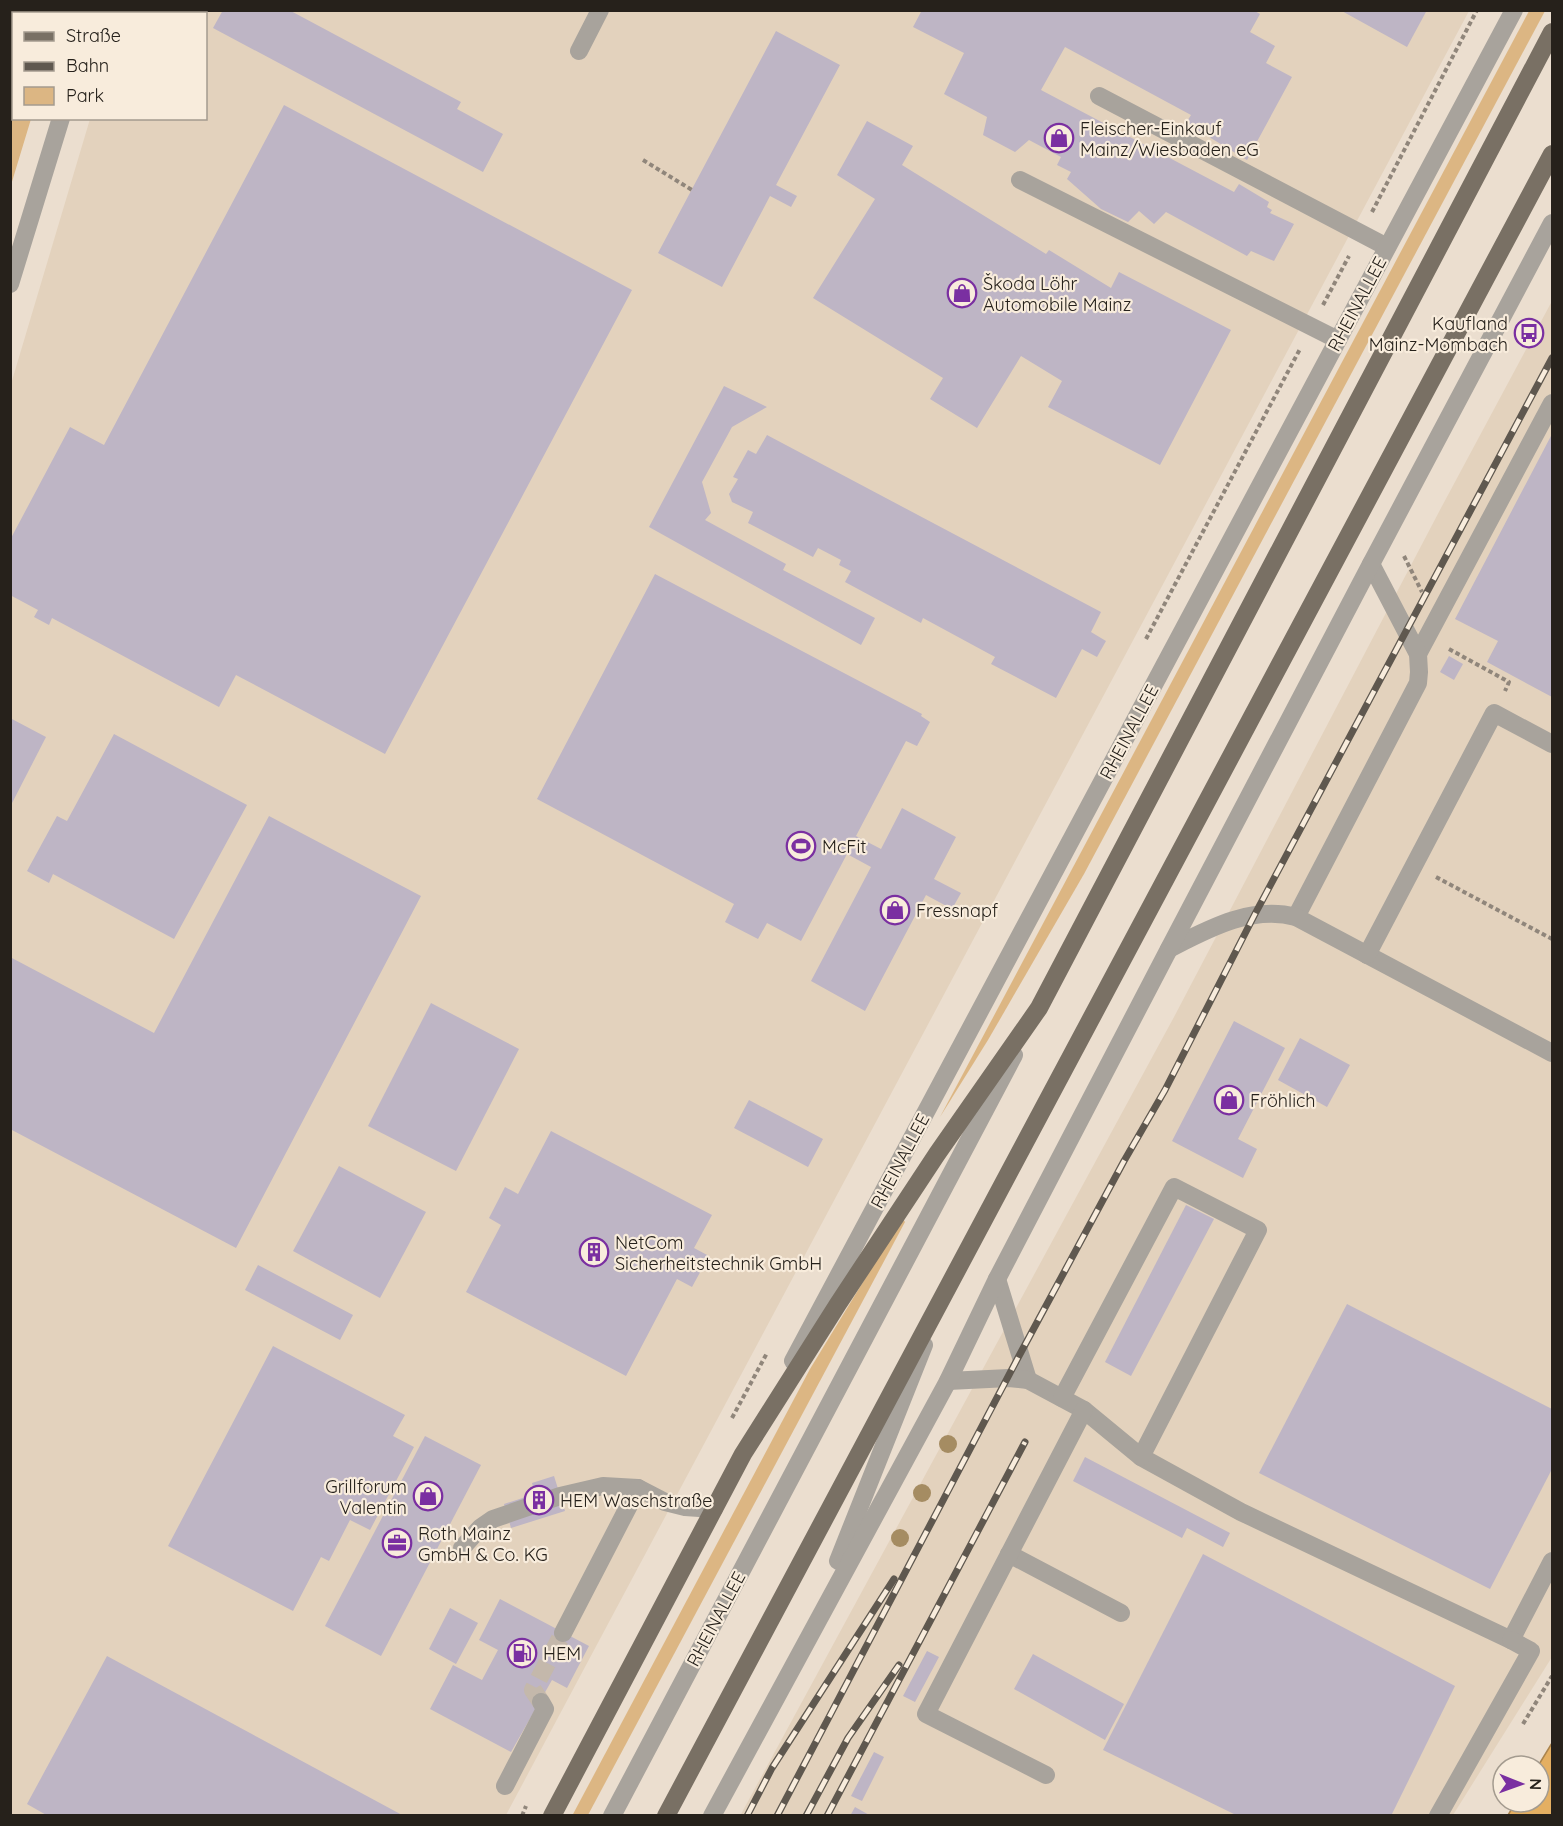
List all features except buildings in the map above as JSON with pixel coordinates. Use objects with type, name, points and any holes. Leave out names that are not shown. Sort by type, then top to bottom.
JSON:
[{"type":"main road","name":"RHEINALLEE","points":[[552,1815],[743,1454],[910,1194],[1039,1008],[1552,32]]},
{"type":"main road","points":[[666,1815],[1552,154]]},
{"type":"street","points":[[579,51],[600,10]]},
{"type":"street","name":"RHEINALLEE","points":[[743,1454],[1514,10]]},
{"type":"street","points":[[1099,96],[1387,247]]},
{"type":"street","points":[[10,284],[60,120]]},
{"type":"street","points":[[1020,180],[1338,340]]},
{"type":"street","points":[[712,1815],[948,1381],[1168,949],[1552,223]]},
{"type":"street","points":[[1418,654],[1552,404]]},
{"type":"street","points":[[1296,917],[1418,683],[1418,654],[1371,564]]},
{"type":"street","points":[[1367,955],[1494,713],[1552,744]]},
{"type":"street","points":[[1168,949],[1205,931],[1255,914],[1282,914],[1296,917],[1552,1053]]},
{"type":"street","name":"RHEINALLEE","points":[[612,1815],[1039,1008]]},
{"type":"street","points":[[1062,1398],[1174,1187],[1258,1230],[1141,1457]]},
{"type":"street","points":[[998,1279],[1028,1380]]},
{"type":"street","points":[[807,1638],[944,1297]]},
{"type":"street","points":[[948,1381],[1009,1378],[1028,1380],[1084,1410],[1141,1457],[1241,1512],[1531,1651],[1438,1815]]},
{"type":"street","points":[[1046,1775],[926,1714],[1084,1410]]},
{"type":"street","points":[[462,1548],[480,1528],[493,1519],[582,1490],[603,1486],[638,1488],[664,1502],[685,1507],[714,1509]]},
{"type":"street","points":[[563,1633],[638,1488]]},
{"type":"street","points":[[1009,1554],[1122,1613]]},
{"type":"street","points":[[1511,1641],[1552,1561]]},
{"type":"street","points":[[505,1786],[545,1709],[541,1702]]},
{"type":"path","points":[[1373,210],[1477,10]]},
{"type":"path","points":[[643,160],[692,190]]},
{"type":"path","points":[[1143,644],[1353,248]]},
{"type":"path","points":[[1414,865],[1552,939]]},
{"type":"shaded area","points":[[1469,11],[506,1815],[11,1816],[11,384],[90,120],[207,120],[207,12],[134,12]]},
{"type":"shaded area","points":[[1552,301],[1552,1657],[1453,1815],[740,1816],[1174,1017]]},
{"type":"shaded area","points":[[1552,1743],[1552,1815],[1508,1815],[1551,1814],[1551,1754],[1545,1754]]},
{"type":"green space","points":[[1529,11],[1545,11],[1084,874],[988,1040],[940,1117]]},
{"type":"green space","points":[[12,31],[12,120],[31,120],[11,185],[10,38]]},
{"type":"green space","points":[[902,1218],[905,1222],[588,1815],[572,1816],[810,1369]]},
{"type":"tunnel","points":[[541,1702],[533,1690],[563,1633]]},
{"type":"railway","points":[[777,1816],[1020,1354],[1165,1090],[1255,914],[1552,358]]},
{"type":"railway","points":[[827,1816],[1025,1442]]},
{"type":"railway","points":[[747,1816],[772,1768],[894,1579]]},
{"type":"railway","points":[[806,1816],[848,1738],[899,1665]]},
{"type":"place","name":"Fleischer-Einkauf Mainz/Wiesbaden eG","points":[[1059,138]]},
{"type":"place","name":"Škoda Löhr Automobile Mainz","points":[[962,293]]},
{"type":"place","name":"Kaufland Mainz-Mombach","points":[[1529,333]]},
{"type":"place","name":"McFit","points":[[801,846]]},
{"type":"place","name":"Fressnapf","points":[[895,910]]},
{"type":"place","name":"Fröhlich","points":[[1229,1100]]},
{"type":"place","name":"NetCom Sicherheitstechnik GmbH","points":[[594,1252]]},
{"type":"place","name":"Grillforum Valentin","points":[[428,1496]]},
{"type":"place","name":"HEM Waschstraße","points":[[539,1500]]},
{"type":"place","name":"Roth Mainz GmbH & Co. KG","points":[[397,1543]]},
{"type":"place","name":"HEM","points":[[522,1653]]}]
